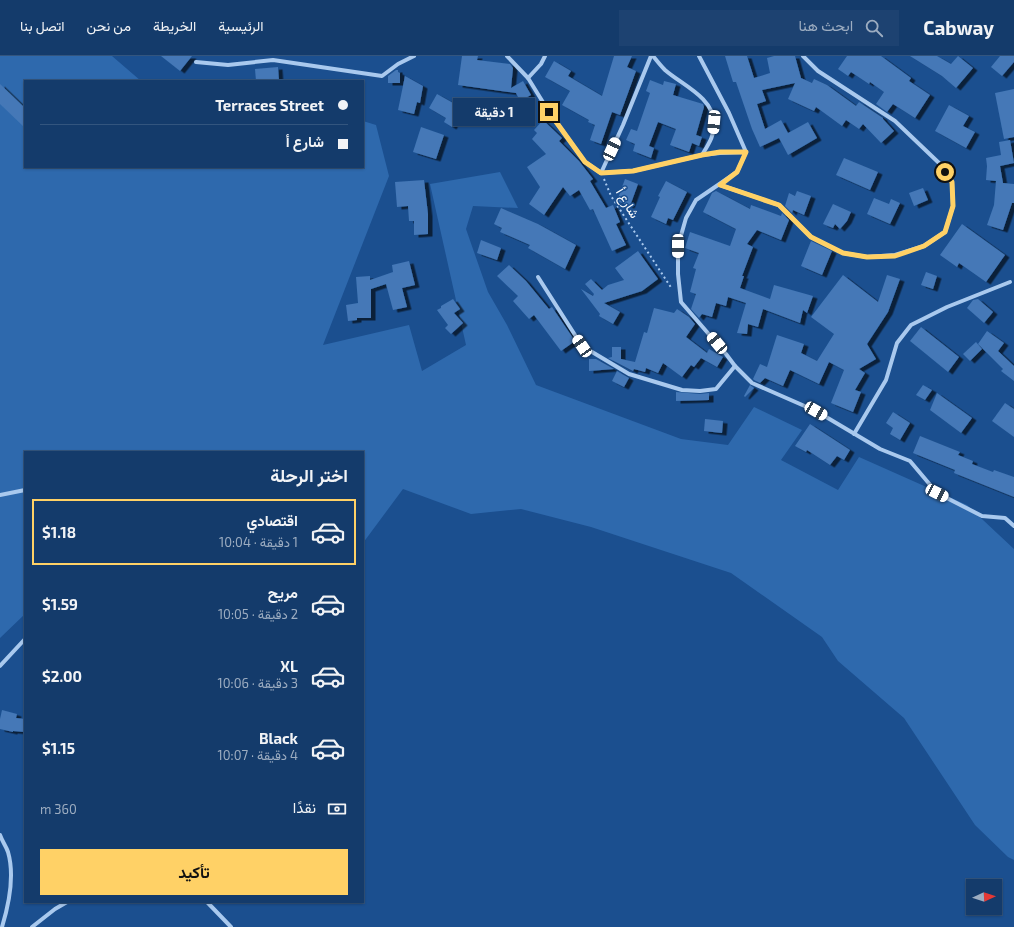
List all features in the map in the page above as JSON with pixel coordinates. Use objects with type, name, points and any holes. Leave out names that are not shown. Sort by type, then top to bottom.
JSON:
[{"type":"street","points":[[196,62],[228,65],[273,60],[382,76],[398,64],[414,56]]},
{"type":"street","points":[[507,56],[528,78],[549,112],[585,162],[601,173],[633,171],[720,152],[746,152]]},
{"type":"street","points":[[528,78],[541,64],[545,56]]},
{"type":"street","points":[[601,173],[652,56],[665,70],[696,91],[710,108],[714,122],[714,131],[702,155]]},
{"type":"street","points":[[699,56],[729,113],[746,152],[737,172],[696,200],[686,218],[678,246],[678,274],[681,302],[713,338],[735,366],[752,383],[816,411],[880,450],[910,460],[937,493],[982,516],[1005,518],[1014,526]]},
{"type":"street","points":[[720,185],[779,205],[811,237],[843,253],[867,257],[895,256],[924,246],[945,232],[953,206],[952,182],[939,163],[895,121],[818,71],[803,56]]},
{"type":"street","points":[[538,277],[582,346],[629,374],[682,390],[700,391],[716,389],[735,366]]},
{"type":"street","points":[[854,434],[886,380],[897,343],[911,325],[947,307],[1010,282]]},
{"type":"street","points":[[0,495],[24,490]]},
{"type":"street","points":[[0,666],[24,639]]},
{"type":"street","points":[[0,835],[8,852],[11,876],[6,913],[2,927]]},
{"type":"street","points":[[32,927],[65,903]]},
{"type":"street","points":[[208,903],[232,927]]},
{"type":"path","name":"شارع أ","points":[[601,173],[611,196],[672,289]]},
{"type":"shaded area","points":[[0,56],[112,56],[140,80],[24,80],[24,168],[364,168],[364,121],[376,125],[389,176],[323,345],[409,325],[422,371],[466,345],[430,184],[500,172],[518,208],[473,206],[466,229],[488,292],[507,325],[536,385],[681,439],[728,445],[754,407],[802,430],[781,460],[838,490],[859,457],[967,505],[1014,549],[1014,860],[1008,857],[975,825],[904,718],[838,661],[822,637],[731,573],[591,527],[521,509],[471,514],[403,489],[364,542],[364,451],[24,451],[24,615],[0,638]]},
{"type":"building","points":[[161,56],[192,56],[180,71]]},
{"type":"building","points":[[462,56],[478,56],[477,60],[510,64],[513,68],[511,88],[523,81],[531,95],[520,101],[516,93],[458,85]]},
{"type":"building","points":[[614,56],[632,56],[627,67],[636,71],[620,115],[612,112],[601,144],[590,140],[595,125],[562,105],[570,91],[545,77],[554,61],[571,71],[568,76],[602,96]]},
{"type":"building","points":[[725,56],[747,56],[754,78],[770,73],[767,58],[774,56],[795,56],[801,78],[812,83],[814,79],[827,85],[856,106],[859,102],[883,118],[894,131],[881,143],[863,124],[859,129],[846,120],[842,126],[816,107],[814,111],[788,99],[795,83],[762,90],[766,101],[757,104],[765,129],[781,120],[788,133],[808,122],[817,138],[788,155],[779,138],[760,147],[752,129],[736,82],[733,82]]},
{"type":"building","points":[[847,56],[881,56],[911,78],[909,81],[930,95],[915,118],[893,104],[887,112],[876,104],[884,92],[870,82],[869,84],[851,72],[848,76],[838,69]]},
{"type":"building","points":[[910,56],[937,56],[951,64],[958,56],[973,68],[956,88],[942,76]]},
{"type":"building","points":[[1000,56],[1014,56],[1014,62],[1002,76],[991,67]]},
{"type":"building","points":[[278,67],[279,80],[256,80],[255,69]]},
{"type":"building","points":[[396,70],[400,73],[400,83],[388,83],[388,76]]},
{"type":"building","points":[[405,76],[423,86],[420,103],[417,102],[414,114],[398,110]]},
{"type":"building","points":[[650,80],[663,85],[664,81],[676,84],[673,95],[703,104],[704,107],[696,135],[702,137],[699,146],[692,143],[689,152],[670,145],[676,129],[658,122],[649,146],[654,148],[651,158],[633,151],[635,144],[626,140],[631,129],[637,131],[650,93],[646,91]]},
{"type":"building","points":[[0,84],[24,107],[24,127],[0,104]]},
{"type":"building","points":[[1014,89],[1014,137],[1004,139],[995,93]]},
{"type":"building","points":[[437,94],[462,108],[452,127],[444,122],[446,118],[429,108]]},
{"type":"building","points":[[949,105],[969,116],[963,126],[975,132],[966,148],[935,131]]},
{"type":"building","points":[[543,120],[562,138],[559,141],[579,161],[593,179],[590,181],[606,208],[613,205],[620,222],[616,224],[626,245],[612,251],[593,209],[590,210],[579,190],[570,196],[563,187],[544,215],[529,204],[540,187],[527,167],[546,154],[532,139],[537,133],[534,130]]},
{"type":"building","points":[[421,127],[444,135],[436,159],[413,152]]},
{"type":"building","points":[[1010,140],[1014,163],[1000,166],[1003,183],[1014,184],[1014,203],[1012,203],[1003,230],[987,225],[994,205],[996,181],[986,180],[986,158],[1001,155],[999,142]]},
{"type":"building","points":[[844,158],[878,172],[870,190],[836,175]]},
{"type":"building","points":[[625,179],[638,184],[630,206],[617,201]]},
{"type":"building","points":[[424,180],[428,214],[428,234],[414,235],[414,221],[409,221],[408,206],[397,207],[395,182]]},
{"type":"building","points":[[666,181],[687,192],[673,220],[668,218],[666,224],[651,217],[660,197],[658,196]]},
{"type":"building","points":[[923,188],[928,200],[914,206],[909,193]]},
{"type":"building","points":[[716,191],[750,209],[751,205],[781,216],[782,213],[789,220],[781,240],[757,230],[747,244],[753,247],[742,276],[744,276],[740,288],[770,299],[774,285],[813,296],[807,313],[803,310],[800,323],[763,309],[758,327],[748,324],[747,334],[737,333],[746,303],[728,297],[726,306],[716,303],[712,317],[702,314],[699,318],[691,309],[696,294],[690,292],[696,269],[693,268],[699,253],[685,248],[690,232],[730,246],[736,229],[703,212],[712,193]]},
{"type":"building","points":[[797,191],[811,196],[804,215],[793,210],[792,213],[785,206],[789,193],[795,196]]},
{"type":"building","points":[[874,198],[889,204],[891,199],[900,203],[890,224],[867,214]]},
{"type":"building","points":[[833,204],[851,212],[847,221],[840,229],[835,224],[833,228],[823,224]]},
{"type":"building","points":[[501,208],[538,224],[576,245],[565,269],[528,248],[530,245],[500,232],[502,228],[494,224]]},
{"type":"building","points":[[962,224],[1005,255],[986,282],[959,263],[957,267],[940,255]]},
{"type":"building","points":[[481,240],[501,248],[497,260],[477,253]]},
{"type":"building","points":[[811,241],[832,251],[822,275],[801,266]]},
{"type":"building","points":[[638,251],[658,279],[642,291],[604,303],[620,312],[613,324],[599,316],[600,314],[581,289],[593,296],[594,294],[585,284],[591,279],[602,290],[608,285],[624,280],[615,268]]},
{"type":"building","points":[[409,261],[415,285],[402,288],[407,307],[393,310],[386,284],[371,289],[371,318],[357,318],[357,320],[348,321],[346,305],[358,303],[356,277],[370,276],[370,280],[393,272],[392,265]]},
{"type":"building","points":[[509,265],[526,281],[549,309],[552,307],[575,341],[561,351],[534,315],[529,319],[513,301],[518,296],[497,276]]},
{"type":"building","points":[[926,272],[937,276],[933,289],[921,285]]},
{"type":"building","points":[[843,275],[878,302],[887,275],[900,279],[888,312],[867,344],[876,359],[859,369],[865,373],[855,390],[861,392],[853,412],[831,403],[844,370],[829,362],[819,384],[790,370],[783,386],[765,378],[760,383],[754,380],[753,379],[760,364],[767,367],[777,335],[804,344],[801,353],[817,361],[834,334],[811,317]]},
{"type":"building","points":[[453,299],[460,309],[454,313],[463,323],[451,334],[445,328],[448,325],[437,310]]},
{"type":"building","points":[[978,299],[993,312],[984,323],[967,308],[973,300]]},
{"type":"building","points":[[654,308],[674,313],[677,309],[689,317],[695,324],[686,337],[707,353],[709,349],[723,357],[717,367],[701,358],[694,367],[691,365],[682,377],[663,363],[658,373],[646,368],[645,372],[634,369],[633,371],[608,358],[612,357],[612,347],[621,347],[621,359],[635,362],[644,332],[647,333]]},
{"type":"building","points":[[921,327],[959,357],[948,372],[910,341]]},
{"type":"building","points":[[987,331],[1004,343],[998,351],[1014,366],[1014,381],[1001,371],[1003,369],[978,344]]},
{"type":"building","points":[[976,342],[982,349],[970,361],[963,354]]},
{"type":"building","points":[[589,359],[596,359],[614,369],[589,371]]},
{"type":"building","points":[[617,371],[629,378],[624,387],[612,381]]},
{"type":"building","points":[[750,385],[754,388],[745,397],[744,396]]},
{"type":"building","points":[[923,385],[932,390],[925,400],[916,395]]},
{"type":"building","points":[[676,392],[700,394],[709,393],[709,400],[676,401]]},
{"type":"building","points":[[937,393],[972,418],[961,433],[930,410]]},
{"type":"building","points":[[1005,403],[1014,409],[1014,437],[992,421]]},
{"type":"building","points":[[893,412],[910,423],[900,440],[890,434],[893,428],[886,423]]},
{"type":"building","points":[[705,419],[723,421],[722,433],[704,431]]},
{"type":"building","points":[[810,424],[850,450],[844,460],[837,456],[830,465],[807,450],[806,452],[795,446]]},
{"type":"building","points":[[920,436],[960,452],[958,455],[973,461],[972,464],[993,472],[994,470],[1014,477],[1014,497],[954,473],[955,470],[913,453]]},
{"type":"building","points":[[2,710],[17,714],[16,718],[24,719],[24,732],[13,732],[0,729]]},
{"type":"route","points":[[549,112],[585,162],[601,173],[633,171],[720,152],[746,152],[737,172],[720,185],[779,205],[811,237],[843,253],[867,257],[895,256],[924,246],[945,232],[953,206],[952,182],[945,172]]}]
